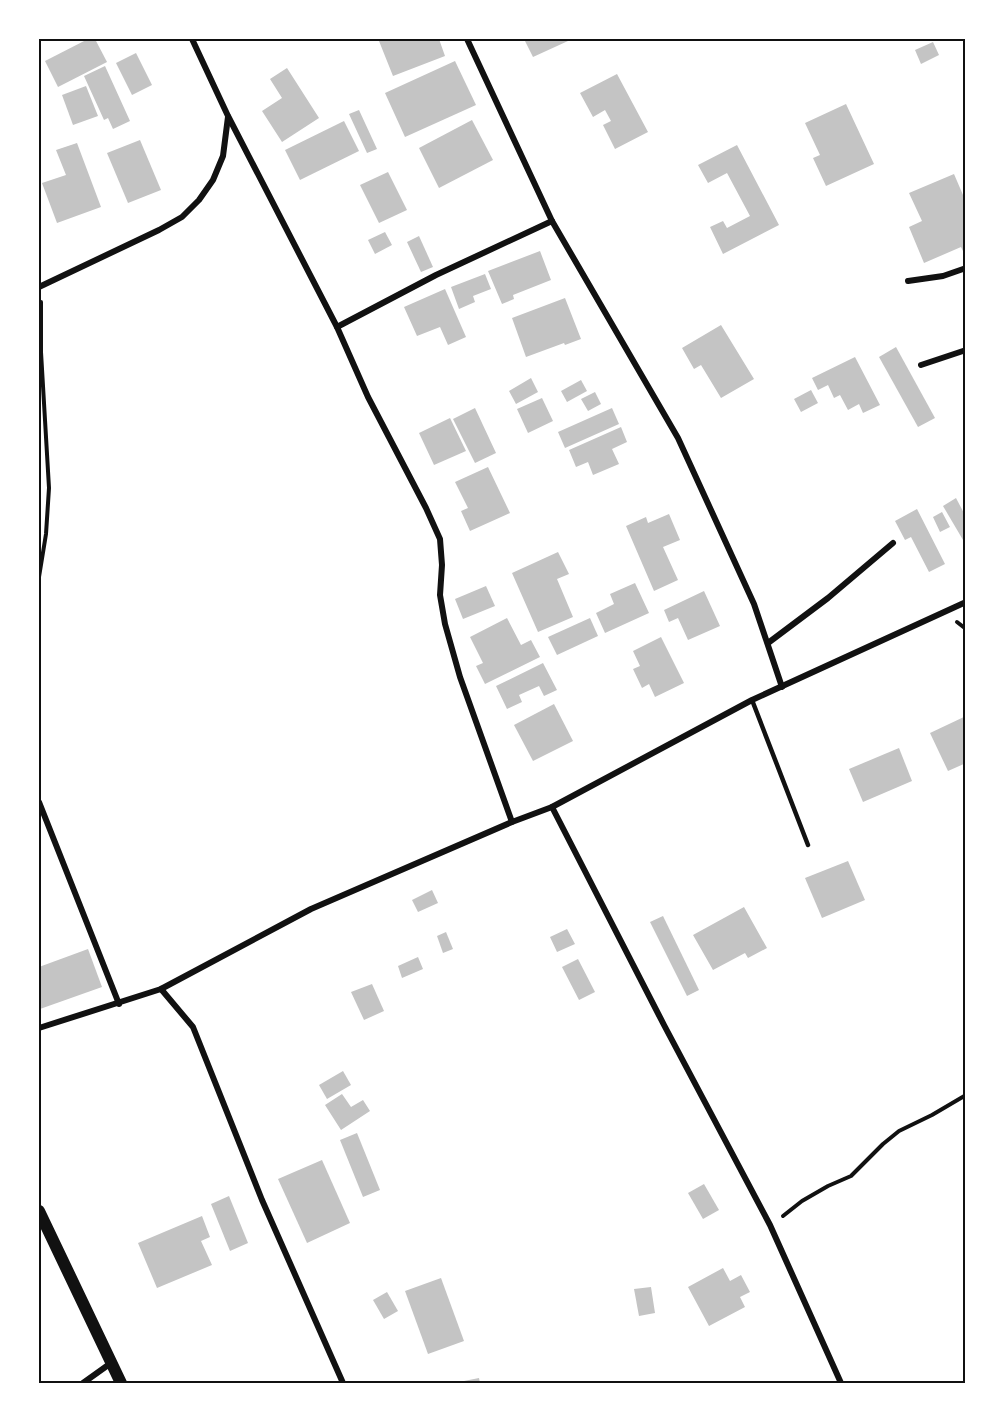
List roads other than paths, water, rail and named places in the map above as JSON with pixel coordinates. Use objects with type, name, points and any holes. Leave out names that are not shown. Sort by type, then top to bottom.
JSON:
[{"type":"main road","points":[[39,1211],[121,1383]]},
{"type":"street","points":[[192,39],[228,116],[337,327],[368,397],[440,539],[442,565],[440,595],[445,624],[460,677],[512,822]]},
{"type":"street","points":[[467,39],[552,221],[678,438],[754,604],[782,687]]},
{"type":"street","points":[[40,286],[182,217],[200,200],[213,180],[223,156],[228,116]]},
{"type":"street","points":[[337,327],[436,275],[552,221]]},
{"type":"street","points":[[908,281],[942,276],[966,268]]},
{"type":"street","points":[[921,364],[966,350]]},
{"type":"street","points":[[768,643],[828,598],[893,543]]},
{"type":"street","points":[[39,1028],[161,989],[311,909],[552,807],[752,700],[966,602]]},
{"type":"street","points":[[39,802],[119,1004]]},
{"type":"street","points":[[552,807],[770,1226],[841,1383]]},
{"type":"street","points":[[161,989],[193,1027],[262,1200],[343,1383]]},
{"type":"street","points":[[83,1383],[111,1363]]},
{"type":"lane","points":[[752,700],[808,845]]}]
